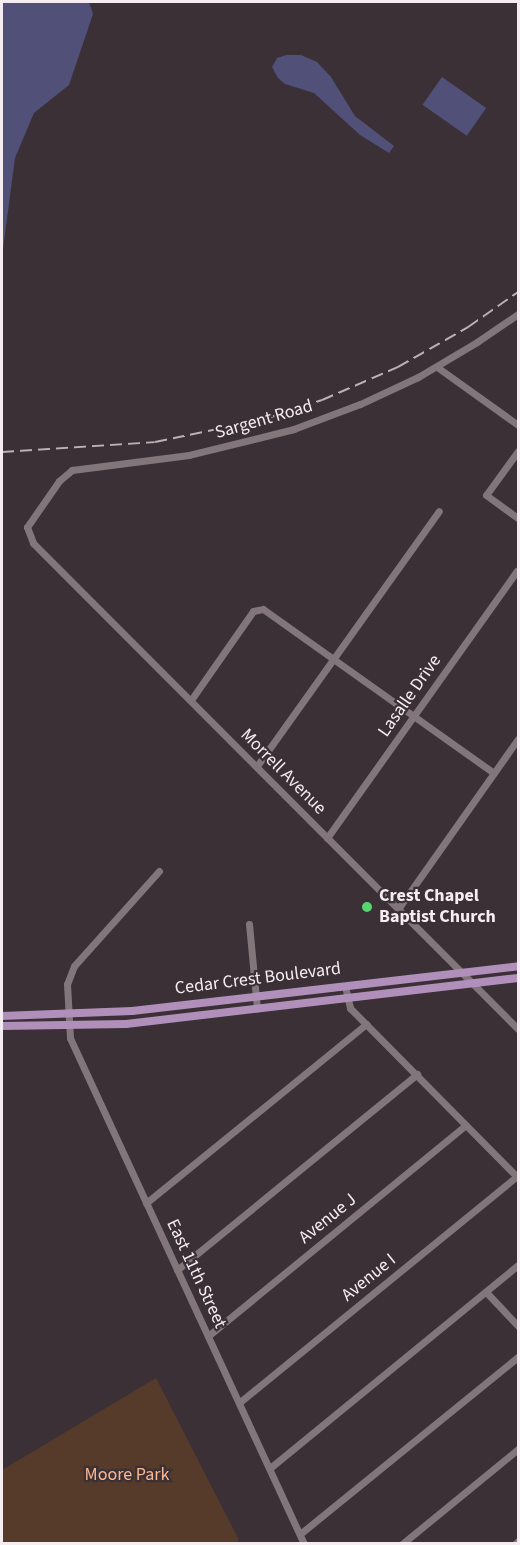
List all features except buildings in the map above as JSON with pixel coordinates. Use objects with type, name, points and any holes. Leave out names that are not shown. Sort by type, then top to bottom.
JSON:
[{"type":"main road","name":"Cedar Crest Boulevard","points":[[2,1016],[132,1011],[519,966]]},
{"type":"main road","name":"Cedar Crest Boulevard","points":[[2,1026],[69,1027],[126,1024],[519,978]]},
{"type":"street","name":"Sargent Road","points":[[28,533],[30,521],[59,481],[72,470],[189,455],[294,429],[360,404],[436,367],[519,314]]},
{"type":"street","points":[[436,367],[519,425]]},
{"type":"street","points":[[519,451],[486,495],[519,518]]},
{"type":"street","points":[[256,766],[439,510]]},
{"type":"street","name":"Morrell Avenue","points":[[28,533],[33,543],[519,1029]]},
{"type":"street","name":"Lasalle Drive","points":[[327,838],[517,571]]},
{"type":"street","points":[[191,700],[258,608],[494,773]]},
{"type":"street","points":[[398,909],[519,738]]},
{"type":"street","name":"East 11th Street","points":[[159,871],[74,966],[67,984],[70,1038],[304,1544]]},
{"type":"street","points":[[249,924],[257,1009]]},
{"type":"street","points":[[345,986],[350,1008],[518,1177]]},
{"type":"street","points":[[146,1203],[366,1024]]},
{"type":"street","points":[[177,1270],[417,1074]]},
{"type":"street","name":"Avenue J","points":[[208,1336],[466,1125]]},
{"type":"street","name":"Avenue I","points":[[240,1402],[518,1177]]},
{"type":"street","points":[[270,1468],[519,1265]]},
{"type":"street","points":[[486,1292],[519,1326]]},
{"type":"street","points":[[300,1534],[519,1357]]},
{"type":"street","points":[[402,1544],[519,1449]]},
{"type":"green space","name":"Moore Park","points":[[156,1378],[239,1540],[235,1544],[2,1543],[2,1470]]},
{"type":"water","points":[[2,2],[89,2],[93,14],[69,85],[34,113],[15,158],[2,257]]},
{"type":"water","points":[[286,55],[301,55],[317,62],[331,77],[355,116],[394,146],[389,153],[360,135],[314,93],[285,84],[278,78],[272,67],[277,58]]},
{"type":"water","points":[[442,77],[486,108],[467,136],[422,105]]},
{"type":"railway","points":[[2,452],[155,442],[265,419],[322,400],[398,367],[468,327],[518,292]]},
{"type":"place","name":"Crest Chapel Baptist Church","points":[[367,907]]}]
